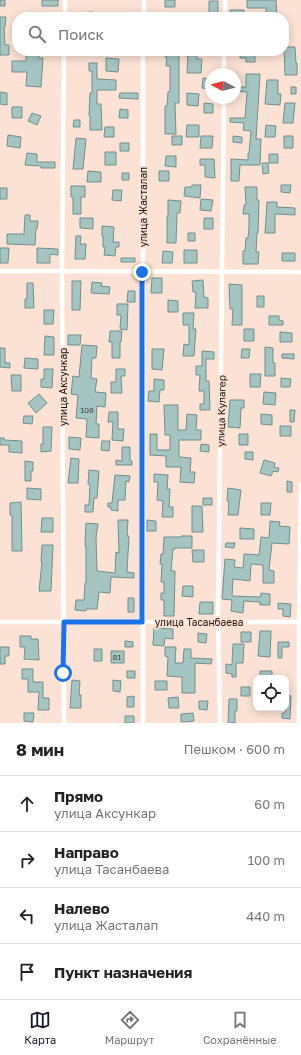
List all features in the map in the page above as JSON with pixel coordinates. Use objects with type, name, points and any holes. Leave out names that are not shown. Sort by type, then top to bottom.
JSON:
[{"type":"street","points":[[65,0],[65,12]]},
{"type":"street","points":[[144,0],[144,12]]},
{"type":"street","points":[[225,0],[225,12]]},
{"type":"street","name":"улица Аксункар","points":[[64,56],[62,272],[64,723]]},
{"type":"street","name":"улица Жасталап","points":[[143,56],[143,723]]},
{"type":"street","points":[[224,56],[224,68]]},
{"type":"street","name":"улица Кулагер","points":[[220,723],[218,621],[224,104]]},
{"type":"street","points":[[0,271],[301,272]]},
{"type":"street","points":[[299,723],[301,485]]},
{"type":"street","name":"улица Тасанбаева","points":[[0,622],[300,622]]},
{"type":"building","points":[[0,0],[5,0],[5,6],[0,6]]},
{"type":"building","points":[[42,0],[58,0],[58,6],[42,6]]},
{"type":"building","points":[[165,0],[175,0],[175,7],[165,7]]},
{"type":"building","points":[[247,0],[276,0],[277,12],[266,12],[266,8],[247,8]]},
{"type":"building","points":[[209,1],[218,1],[218,12],[209,12]]},
{"type":"building","points":[[230,10],[244,10],[244,12],[230,12]]},
{"type":"building","points":[[0,17],[6,17],[4,27],[5,45],[9,45],[9,55],[0,55]]},
{"type":"building","points":[[289,47],[295,47],[297,75],[285,75],[284,56],[289,56]]},
{"type":"building","points":[[26,56],[39,56],[39,58],[43,58],[41,87],[26,86],[27,72],[12,72],[12,61],[26,61]]},
{"type":"building","points":[[179,56],[179,103],[175,103],[176,134],[165,134],[165,106],[167,106],[168,92],[170,92],[170,66],[166,66],[167,57],[165,57]]},
{"type":"building","points":[[188,56],[197,56],[197,59],[202,59],[201,73],[187,73]]},
{"type":"building","points":[[240,56],[255,56],[255,62],[246,62],[246,58],[240,58]]},
{"type":"building","points":[[106,58],[119,59],[118,72],[106,71]]},
{"type":"building","points":[[89,63],[97,63],[97,79],[116,80],[116,90],[97,90],[97,104],[101,104],[102,130],[90,130],[89,116],[90,93],[92,93],[92,71],[89,71]]},
{"type":"building","points":[[246,74],[260,74],[256,139],[261,139],[260,165],[240,165],[239,181],[231,181],[231,159],[248,160],[251,131],[243,130],[244,123],[230,122],[230,118],[245,118],[247,92],[241,92],[241,87],[246,87]]},
{"type":"building","points":[[203,78],[205,78],[205,88],[202,88]]},
{"type":"building","points":[[267,80],[278,80],[278,94],[281,94],[280,105],[265,104]]},
{"type":"building","points":[[291,87],[296,87],[296,94],[291,94]]},
{"type":"building","points":[[0,92],[7,93],[7,105],[0,104]]},
{"type":"building","points":[[120,93],[138,93],[138,99],[119,98]]},
{"type":"building","points":[[187,93],[199,94],[198,106],[187,105]]},
{"type":"building","points":[[204,103],[213,104],[213,113],[204,113]]},
{"type":"building","points":[[285,103],[295,103],[293,123],[283,123]]},
{"type":"building","points":[[12,107],[22,107],[22,118],[12,118]]},
{"type":"building","points":[[120,109],[128,110],[128,118],[119,118]]},
{"type":"building","points":[[32,113],[41,116],[37,125],[28,121]]},
{"type":"building","points":[[74,120],[80,120],[80,127],[73,127]]},
{"type":"building","points":[[187,125],[199,125],[199,137],[186,137]]},
{"type":"building","points":[[266,125],[276,126],[275,137],[265,137]]},
{"type":"building","points":[[105,127],[114,127],[114,137],[104,137]]},
{"type":"building","points":[[8,135],[21,137],[20,148],[7,146]]},
{"type":"building","points":[[172,136],[182,136],[182,145],[172,145]]},
{"type":"building","points":[[201,136],[213,136],[212,148],[200,148]]},
{"type":"building","points":[[233,136],[242,137],[242,143],[233,142]]},
{"type":"building","points":[[284,136],[293,136],[293,148],[284,148]]},
{"type":"building","points":[[76,138],[86,139],[83,169],[73,169]]},
{"type":"building","points":[[120,143],[129,143],[129,151],[120,151]]},
{"type":"building","points":[[105,152],[116,152],[116,165],[105,165]]},
{"type":"building","points":[[27,153],[37,154],[37,162],[55,162],[55,168],[41,168],[41,166],[25,165]]},
{"type":"building","points":[[269,154],[278,154],[278,163],[269,163]]},
{"type":"building","points":[[166,156],[176,156],[176,167],[165,166]]},
{"type":"building","points":[[200,159],[214,159],[215,178],[205,177],[205,165],[200,165]]},
{"type":"building","points":[[262,163],[268,163],[269,173],[263,174]]},
{"type":"building","points":[[88,171],[101,172],[101,182],[87,182]]},
{"type":"building","points":[[159,171],[169,171],[169,181],[159,181]]},
{"type":"building","points":[[122,173],[129,173],[129,180],[122,180]]},
{"type":"building","points":[[192,185],[201,185],[200,198],[184,196],[185,187],[192,187]]},
{"type":"building","points":[[281,185],[291,185],[290,193],[281,192]]},
{"type":"building","points":[[71,186],[85,186],[85,197],[81,197],[81,214],[73,214],[73,197],[71,197]]},
{"type":"building","points":[[245,187],[257,187],[257,200],[259,200],[256,252],[259,252],[258,264],[243,264],[243,251],[245,251],[246,238],[248,238],[249,228],[249,214],[243,214],[244,205],[246,205]]},
{"type":"building","points":[[0,188],[7,188],[7,199],[0,199]]},
{"type":"building","points":[[113,190],[122,190],[121,201],[112,200]]},
{"type":"building","points":[[201,199],[213,200],[211,211],[200,210]]},
{"type":"building","points":[[168,200],[181,201],[180,213],[177,213],[176,243],[167,243]]},
{"type":"building","points":[[267,202],[277,202],[277,207],[295,208],[295,215],[275,214],[275,233],[265,233]]},
{"type":"building","points":[[25,215],[30,215],[30,221],[38,221],[35,245],[7,244],[7,234],[24,234]]},
{"type":"building","points":[[80,218],[93,218],[93,229],[80,228]]},
{"type":"building","points":[[204,218],[213,218],[213,229],[204,229]]},
{"type":"building","points":[[102,226],[114,227],[113,242],[119,242],[119,247],[116,247],[115,256],[104,255],[105,247],[103,247]]},
{"type":"building","points":[[188,233],[195,233],[195,241],[188,241]]},
{"type":"building","points":[[76,236],[81,236],[80,244],[86,244],[85,259],[75,259]]},
{"type":"building","points":[[0,248],[9,248],[8,263],[0,263]]},
{"type":"building","points":[[37,248],[58,249],[58,255],[50,254],[50,263],[37,263]]},
{"type":"building","points":[[184,250],[197,250],[197,263],[184,263]]},
{"type":"building","points":[[163,251],[173,252],[172,263],[162,263]]},
{"type":"building","points":[[282,253],[295,253],[295,261],[282,261]]},
{"type":"building","points":[[121,258],[135,258],[135,262],[121,262]]},
{"type":"building","points":[[152,278],[162,278],[162,293],[151,293]]},
{"type":"building","points":[[203,280],[204,297],[208,298],[208,308],[195,308],[196,292],[193,292],[192,281]]},
{"type":"building","points":[[72,281],[81,281],[80,310],[72,310]]},
{"type":"building","points":[[92,282],[102,283],[101,286],[110,287],[109,294],[91,293]]},
{"type":"building","points":[[27,283],[33,283],[34,308],[25,308],[25,299],[27,299]]},
{"type":"building","points":[[229,284],[242,285],[242,325],[232,325],[233,309],[230,309]]},
{"type":"building","points":[[128,291],[135,291],[135,302],[127,302]]},
{"type":"building","points":[[257,296],[264,296],[264,307],[257,307]]},
{"type":"building","points":[[168,300],[178,301],[178,312],[168,312]]},
{"type":"building","points":[[117,304],[128,304],[127,330],[120,329],[121,315],[117,315]]},
{"type":"building","points":[[44,310],[54,310],[53,324],[44,324]]},
{"type":"building","points":[[183,313],[194,313],[193,329],[196,329],[194,356],[183,356],[184,344],[189,345],[189,325],[183,325]]},
{"type":"building","points":[[269,316],[279,316],[279,320],[283,321],[283,325],[269,325]]},
{"type":"building","points":[[244,329],[254,329],[254,341],[244,341]]},
{"type":"building","points":[[110,331],[122,331],[120,358],[112,358],[112,342],[109,342]]},
{"type":"building","points":[[280,332],[292,333],[292,342],[280,342]]},
{"type":"building","points":[[68,335],[81,335],[80,345],[68,345]]},
{"type":"building","points":[[45,336],[54,337],[54,355],[44,355]]},
{"type":"building","points":[[82,345],[97,346],[96,358],[92,358],[91,378],[97,379],[95,392],[106,393],[105,407],[97,406],[96,424],[99,424],[99,438],[86,437],[87,419],[76,418],[78,395],[71,394],[73,376],[79,377]]},
{"type":"building","points":[[265,347],[273,348],[275,376],[265,376]]},
{"type":"building","points":[[0,348],[5,348],[5,363],[10,363],[10,368],[0,367]]},
{"type":"building","points":[[152,349],[164,349],[162,370],[152,369]]},
{"type":"building","points":[[242,349],[250,349],[249,358],[241,358]]},
{"type":"building","points":[[202,351],[214,352],[214,359],[206,359],[206,381],[209,381],[210,410],[200,410],[200,404],[204,404],[204,391],[199,391],[200,375],[196,375],[196,366],[202,366]]},
{"type":"building","points":[[282,354],[294,354],[294,359],[282,358]]},
{"type":"building","points":[[25,358],[38,359],[38,369],[24,368]]},
{"type":"building","points":[[44,369],[53,369],[52,388],[41,387],[41,379],[44,379]]},
{"type":"building","points":[[116,369],[125,369],[125,376],[121,376],[122,393],[111,393],[111,382],[116,382]]},
{"type":"building","points":[[250,374],[261,374],[260,387],[250,387]]},
{"type":"building","points":[[11,375],[21,375],[21,391],[12,391]]},
{"type":"building","points":[[281,378],[291,379],[290,387],[281,387]]},
{"type":"building","points":[[154,379],[164,380],[164,390],[160,390],[159,402],[148,401],[149,391],[154,391]]},
{"type":"building","points":[[264,392],[276,393],[275,405],[263,404]]},
{"type":"building","points":[[39,394],[47,403],[36,413],[28,403]]},
{"type":"building","points":[[230,400],[244,400],[244,408],[241,408],[240,428],[228,427]]},
{"type":"building","points":[[164,405],[178,405],[178,430],[186,430],[187,414],[197,415],[196,430],[201,430],[201,440],[179,440],[179,457],[191,458],[190,472],[195,472],[194,483],[180,482],[181,467],[166,467],[166,456],[150,455],[150,434],[157,434],[157,450],[170,450],[170,435],[165,435]]},
{"type":"building","points":[[290,410],[295,410],[294,422],[290,422]]},
{"type":"building","points":[[109,412],[118,412],[118,429],[124,429],[123,441],[112,440],[113,422],[108,422]]},
{"type":"building","points":[[261,414],[272,415],[272,425],[261,424]]},
{"type":"building","points":[[24,416],[33,416],[32,424],[23,423]]},
{"type":"building","points":[[280,426],[291,426],[291,436],[280,436]]},
{"type":"building","points":[[43,427],[52,427],[51,451],[41,452],[41,444],[43,444]]},
{"type":"building","points":[[239,434],[248,434],[248,445],[239,445]]},
{"type":"building","points":[[69,437],[81,438],[80,450],[69,449]]},
{"type":"building","points":[[0,438],[4,438],[4,440],[22,441],[22,453],[9,452],[9,445],[0,445]]},
{"type":"building","points":[[102,441],[110,441],[109,451],[101,450]]},
{"type":"building","points":[[201,444],[209,445],[209,452],[200,451]]},
{"type":"building","points":[[122,447],[130,447],[130,461],[132,461],[132,465],[116,465],[116,460],[122,461]]},
{"type":"building","points":[[245,452],[253,452],[253,460],[245,459]]},
{"type":"building","points":[[71,458],[79,459],[78,483],[68,483]]},
{"type":"building","points":[[264,460],[275,463],[274,467],[279,468],[278,472],[273,471],[271,476],[260,473]]},
{"type":"building","points":[[25,461],[33,462],[31,481],[25,481]]},
{"type":"building","points":[[89,470],[99,471],[97,498],[94,498],[93,512],[85,512],[85,505],[89,505]]},
{"type":"building","points":[[154,474],[168,475],[167,489],[170,489],[169,507],[173,507],[173,517],[162,517],[163,501],[157,500],[158,482],[154,482]]},
{"type":"building","points":[[115,475],[130,476],[129,482],[126,481],[125,500],[118,500],[118,511],[111,510],[111,507],[108,507],[108,503],[112,503]]},
{"type":"building","points":[[287,481],[292,482],[292,492],[287,492]]},
{"type":"building","points":[[27,488],[41,489],[41,500],[27,499]]},
{"type":"building","points":[[228,488],[241,490],[238,515],[228,515]]},
{"type":"building","points":[[203,498],[212,498],[212,505],[203,505]]},
{"type":"building","points":[[21,502],[22,551],[12,551],[12,515],[10,515],[10,503]]},
{"type":"building","points":[[261,503],[271,503],[270,515],[261,515]]},
{"type":"building","points":[[192,506],[202,506],[203,532],[192,532]]},
{"type":"building","points":[[42,518],[53,518],[53,532],[41,532]]},
{"type":"building","points":[[118,520],[128,520],[127,536],[129,536],[127,572],[134,573],[134,578],[111,577],[110,593],[99,592],[97,609],[86,609],[86,611],[75,610],[76,600],[84,600],[86,583],[86,523],[98,524],[96,537],[97,571],[115,573],[116,552],[119,553]]},
{"type":"building","points":[[147,520],[156,521],[156,531],[147,531]]},
{"type":"building","points":[[270,521],[280,522],[279,526],[290,527],[289,544],[272,543],[269,570],[274,571],[274,583],[263,583],[263,565],[252,564],[250,581],[233,579],[232,596],[260,597],[261,593],[270,594],[270,605],[260,605],[260,602],[244,601],[243,613],[231,611],[232,600],[222,599],[225,559],[235,560],[234,567],[243,568],[244,554],[259,555],[261,537],[269,538]]},
{"type":"building","points":[[240,528],[254,529],[254,539],[240,539]]},
{"type":"building","points":[[192,536],[192,548],[173,549],[171,571],[175,571],[174,616],[164,616],[164,600],[161,600],[161,593],[164,593],[164,582],[161,582],[162,564],[160,564],[161,554],[163,554],[164,537]]},
{"type":"building","points":[[226,543],[235,543],[234,548],[225,547]]},
{"type":"building","points":[[42,545],[53,545],[51,591],[39,591]]},
{"type":"building","points":[[192,550],[204,550],[204,562],[193,562]]},
{"type":"building","points":[[183,586],[193,586],[193,597],[182,596]]},
{"type":"building","points":[[128,598],[134,598],[134,612],[128,612]]},
{"type":"building","points":[[200,602],[213,602],[213,614],[199,614]]},
{"type":"building","points":[[278,603],[291,604],[290,617],[283,616],[283,609],[278,609]]},
{"type":"building","points":[[154,628],[173,629],[173,639],[165,638],[164,646],[153,645]]},
{"type":"building","points":[[260,631],[271,631],[270,657],[258,656]]},
{"type":"building","points":[[241,632],[251,632],[251,642],[241,642]]},
{"type":"building","points":[[198,633],[207,634],[206,643],[198,642]]},
{"type":"building","points":[[20,636],[31,636],[31,639],[38,639],[39,660],[24,659],[25,647],[20,647]]},
{"type":"building","points":[[125,641],[133,642],[133,647],[125,647]]},
{"type":"building","points":[[278,642],[289,642],[289,647],[282,647],[282,658],[278,658]]},
{"type":"building","points":[[233,644],[244,644],[243,663],[236,663],[236,677],[232,677],[232,674],[226,673],[226,664],[232,665]]},
{"type":"building","points":[[0,647],[9,647],[9,656],[5,656],[5,664],[0,664]]},
{"type":"building","points":[[165,647],[176,647],[175,663],[183,663],[184,649],[191,649],[191,658],[212,659],[211,664],[195,663],[195,693],[182,693],[182,677],[167,676],[168,657],[165,656]]},
{"type":"building","points":[[94,649],[102,649],[102,661],[94,661]]},
{"type":"building","points":[[111,651],[124,651],[124,663],[111,663]]},
{"type":"building","points":[[22,669],[33,669],[33,682],[43,682],[43,698],[49,698],[49,710],[38,710],[39,692],[28,692],[28,679],[22,679]]},
{"type":"building","points":[[127,671],[135,671],[135,678],[127,678]]},
{"type":"building","points":[[260,671],[272,671],[272,675],[260,675]]},
{"type":"building","points":[[72,680],[80,681],[79,695],[81,695],[81,708],[70,708]]},
{"type":"building","points":[[113,680],[121,681],[120,692],[113,691]]},
{"type":"building","points":[[155,681],[167,681],[167,690],[155,690]]},
{"type":"building","points":[[241,687],[250,687],[250,696],[241,696]]},
{"type":"building","points":[[134,696],[134,707],[127,707],[127,697]]},
{"type":"building","points":[[289,696],[291,696],[290,719],[282,718],[282,713],[285,713],[285,711],[289,711]]},
{"type":"building","points":[[178,697],[179,708],[169,708],[168,698]]},
{"type":"building","points":[[229,699],[237,699],[235,723],[228,723]]},
{"type":"building","points":[[199,701],[208,701],[207,710],[199,709]]},
{"type":"building","points":[[24,713],[34,713],[33,722],[24,721]]},
{"type":"building","points":[[193,713],[194,721],[181,722],[181,714]]},
{"type":"building","points":[[125,716],[134,716],[134,723],[125,723]]},
{"type":"route","points":[[63,673],[64,622],[142,622],[142,272]]}]
